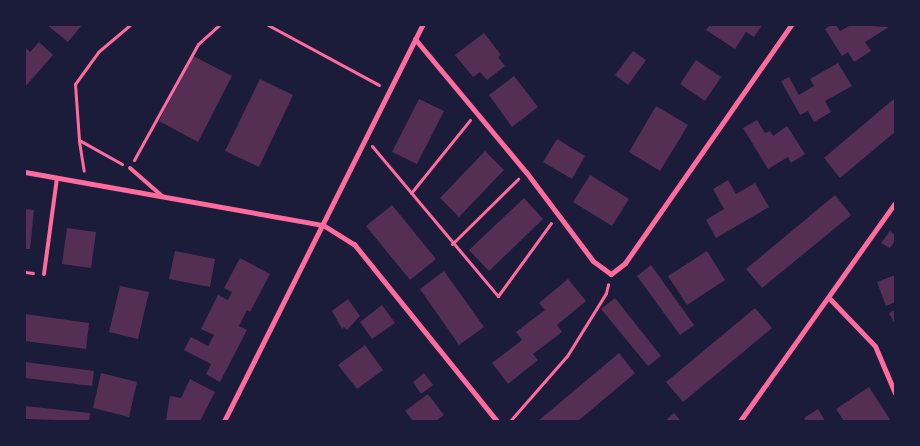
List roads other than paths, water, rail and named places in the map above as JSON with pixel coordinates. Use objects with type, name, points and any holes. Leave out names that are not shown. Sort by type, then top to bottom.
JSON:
[{"type":"street","points":[[224,421],[422,25]]},
{"type":"street","points":[[415,39],[526,172],[593,261],[611,274],[625,264],[791,25]]},
{"type":"street","points":[[25,172],[323,225],[354,244],[497,421]]},
{"type":"street","points":[[740,421],[895,203]]},
{"type":"street","points":[[828,298],[876,346],[895,393]]},
{"type":"lane","points":[[130,168],[164,198]]},
{"type":"lane","points":[[44,274],[57,178]]}]
